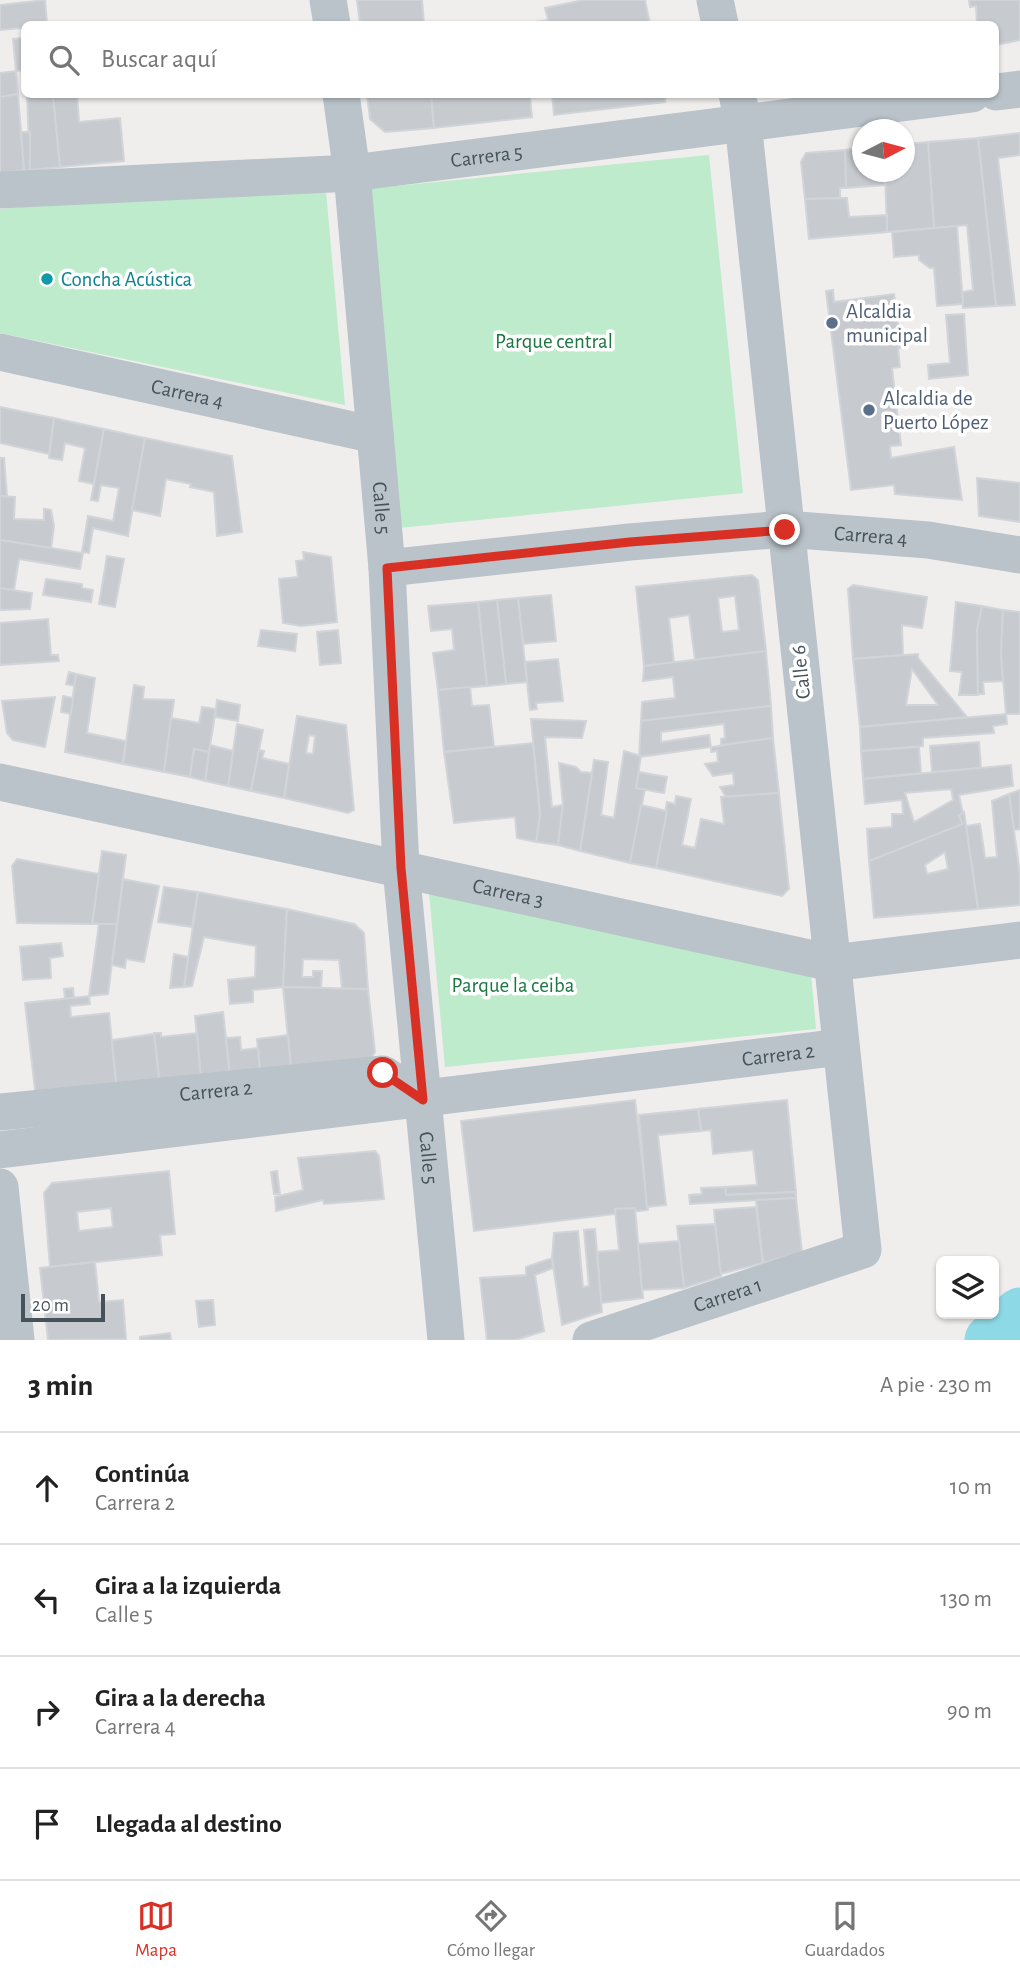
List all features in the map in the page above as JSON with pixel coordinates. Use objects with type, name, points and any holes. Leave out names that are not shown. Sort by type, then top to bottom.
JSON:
[{"type":"street","points":[[328,0],[332,21]]},
{"type":"street","points":[[715,0],[719,21]]},
{"type":"street","points":[[999,92],[1020,89]]},
{"type":"street","name":"Calle 5","points":[[342,98],[352,173],[387,568],[401,868],[446,1340]]},
{"type":"street","name":"Carrera 5","points":[[0,190],[352,173],[740,108],[906,98]]},
{"type":"street","name":"Calle 6","points":[[740,108],[863,1250]]},
{"type":"street","name":"Carrera 4","points":[[0,352],[375,435]]},
{"type":"street","name":"Carrera 4","points":[[387,568],[630,542],[785,530],[928,540],[1020,555]]},
{"type":"street","name":"Carrera 3","points":[[0,782],[832,963],[1020,940]]},
{"type":"street","name":"Carrera 2","points":[[0,1150],[841,1047]]},
{"type":"street","name":"Carrera 2","points":[[0,1112],[383,1073],[423,1100]]},
{"type":"street","points":[[0,1186],[16,1340]]},
{"type":"street","name":"Carrera 1","points":[[591,1340],[863,1250]]},
{"type":"green space","name":"Parque central","points":[[709,155],[743,493],[399,528],[365,189]]},
{"type":"green space","points":[[325,180],[345,405],[0,333],[0,209]]},
{"type":"green space","name":"Parque la ceiba","points":[[429,893],[811,973],[816,1029],[445,1067]]},
{"type":"building","points":[[45,0],[47,21],[21,21],[21,28],[0,30],[0,5]]},
{"type":"building","points":[[357,0],[422,0],[424,21],[360,21]]},
{"type":"building","points":[[583,0],[645,0],[649,21],[542,21],[548,20],[545,8]]},
{"type":"building","points":[[969,0],[1020,0],[1020,40],[999,44],[999,21],[977,21],[976,6],[970,7]]},
{"type":"building","points":[[21,38],[21,70],[16,71],[13,39]]},
{"type":"building","points":[[16,71],[18,94],[0,97],[0,73]]},
{"type":"building","points":[[18,94],[24,170],[0,173],[0,97]]},
{"type":"building","points":[[27,98],[53,98],[60,167],[30,170]]},
{"type":"building","points":[[53,98],[77,98],[79,122],[120,118],[124,161],[60,167]]},
{"type":"building","points":[[367,98],[431,98],[434,128],[385,132],[370,119]]},
{"type":"building","points":[[431,98],[530,98],[532,117],[434,128]]},
{"type":"building","points":[[552,98],[666,98],[665,102],[554,115]]},
{"type":"building","points":[[21,132],[30,132],[30,170],[24,170]]},
{"type":"building","points":[[1020,133],[1020,155],[998,158],[1015,305],[996,306],[978,138]]},
{"type":"building","points":[[978,138],[996,306],[963,308],[962,292],[973,290],[967,225],[934,228],[928,142]]},
{"type":"building","points":[[928,142],[934,228],[887,232],[885,182],[915,182],[915,143]]},
{"type":"building","points":[[852,149],[852,182],[885,182],[885,185],[846,188],[845,150]]},
{"type":"building","points":[[845,150],[846,188],[840,188],[840,198],[805,199],[801,162],[806,153]]},
{"type":"building","points":[[847,198],[849,217],[887,215],[887,232],[809,239],[805,199]]},
{"type":"building","points":[[957,226],[963,304],[937,306],[934,268],[919,260],[919,255],[894,257],[892,232]]},
{"type":"building","name":"Alcaldia de Puerto López","points":[[833,290],[834,302],[894,294],[901,348],[898,348],[900,367],[892,368],[901,445],[890,446],[891,458],[954,447],[962,500],[895,494],[894,485],[851,490],[826,291]]},
{"type":"building","points":[[964,314],[968,375],[929,379],[928,365],[950,363],[946,315]]},
{"type":"building","points":[[0,407],[54,418],[49,454],[0,443]]},
{"type":"building","points":[[54,418],[104,429],[94,484],[79,481],[85,448],[65,443],[62,460],[49,458]]},
{"type":"building","points":[[104,429],[145,438],[128,536],[93,528],[89,553],[82,552],[88,516],[113,521],[119,488],[101,485],[98,501],[91,500]]},
{"type":"building","points":[[145,438],[232,456],[242,532],[217,536],[214,492],[166,479],[160,516],[132,510]]},
{"type":"building","points":[[0,458],[4,458],[7,496],[0,496]]},
{"type":"building","points":[[977,478],[1020,483],[1020,522],[979,516]]},
{"type":"building","points":[[0,496],[15,497],[14,519],[44,520],[44,509],[51,510],[54,526],[51,548],[0,540]]},
{"type":"building","points":[[0,540],[83,553],[80,569],[19,559],[14,590],[0,588]]},
{"type":"building","points":[[303,552],[331,557],[337,622],[301,626],[283,623],[279,579],[298,577],[296,561],[304,560]]},
{"type":"building","points":[[107,556],[124,559],[115,607],[99,604]]},
{"type":"building","points":[[752,575],[758,580],[766,651],[695,660],[689,615],[669,618],[674,663],[644,666],[636,587]],"holes":[[[735,596],[739,630],[722,632],[718,598]]]},
{"type":"building","points":[[46,579],[82,584],[82,588],[93,590],[91,602],[43,595]]},
{"type":"building","points":[[853,585],[927,597],[922,628],[902,625],[903,655],[853,659],[848,589]]},
{"type":"building","points":[[0,588],[32,593],[30,609],[0,610]]},
{"type":"building","points":[[551,595],[556,641],[523,644],[518,598]]},
{"type":"building","points":[[518,598],[527,682],[506,684],[497,600]]},
{"type":"building","points":[[497,600],[506,684],[487,686],[478,602]]},
{"type":"building","points":[[478,602],[487,686],[438,690],[433,653],[454,650],[452,629],[431,631],[428,606]]},
{"type":"building","points":[[956,602],[982,606],[977,630],[978,695],[959,695],[962,672],[950,671]]},
{"type":"building","points":[[982,606],[1003,610],[1003,681],[983,682],[984,694],[978,694],[977,630]]},
{"type":"building","points":[[1003,610],[1020,612],[1020,714],[1006,714],[1001,655]]},
{"type":"building","points":[[48,619],[51,655],[58,655],[59,661],[0,665],[0,623]]},
{"type":"building","points":[[261,630],[297,634],[295,651],[258,646]]},
{"type":"building","points":[[338,630],[341,663],[320,665],[317,632]]},
{"type":"building","points":[[766,651],[771,706],[641,721],[642,702],[675,698],[673,677],[643,681],[644,666]]},
{"type":"building","points":[[918,654],[918,658],[967,717],[860,727],[853,659]],"holes":[[[912,669],[938,705],[906,705]]]},
{"type":"building","points":[[558,659],[563,701],[536,703],[537,709],[530,710],[525,662]]},
{"type":"building","points":[[69,672],[76,674],[75,686],[66,684]]},
{"type":"building","points":[[76,674],[95,678],[87,733],[126,741],[123,764],[65,752]]},
{"type":"building","points":[[134,685],[144,687],[143,699],[174,700],[164,772],[123,764]]},
{"type":"building","points":[[470,687],[472,706],[489,705],[494,747],[444,752],[438,690]]},
{"type":"building","points":[[63,696],[73,698],[71,714],[61,712]]},
{"type":"building","points":[[55,697],[45,747],[13,740],[7,733],[2,701]]},
{"type":"building","points":[[217,700],[240,705],[238,721],[215,717]]},
{"type":"building","points":[[771,706],[773,738],[721,745],[721,739],[725,738],[724,724],[661,732],[661,742],[709,735],[711,747],[639,757],[641,721]]},
{"type":"building","points":[[202,707],[216,709],[209,752],[194,749],[190,777],[164,772],[171,718],[199,723]]},
{"type":"building","points":[[1006,714],[1007,724],[993,726],[994,733],[923,738],[923,746],[861,751],[860,727]]},
{"type":"building","points":[[297,716],[346,725],[354,810],[348,813],[284,798]],"holes":[[[309,735],[315,736],[313,754],[306,753]]]},
{"type":"building","points":[[531,719],[586,721],[582,738],[545,737],[552,807],[563,805],[558,845],[536,842],[540,815]]},
{"type":"building","points":[[237,724],[263,730],[251,791],[228,786]]},
{"type":"building","points":[[773,738],[779,793],[726,797],[720,787],[734,785],[733,773],[713,776],[705,764],[718,762],[717,751],[711,752],[711,747]]},
{"type":"building","points":[[979,742],[981,768],[932,772],[930,746]]},
{"type":"building","points":[[533,743],[540,815],[536,842],[517,838],[515,817],[454,823],[444,752]]},
{"type":"building","points":[[210,745],[233,751],[228,786],[205,781]]},
{"type":"building","points":[[919,747],[921,773],[863,779],[861,751]]},
{"type":"building","points":[[194,749],[209,752],[205,781],[190,777]]},
{"type":"building","points":[[259,750],[264,751],[262,758],[289,764],[284,798],[251,791]]},
{"type":"building","points":[[624,751],[641,756],[636,788],[645,789],[630,863],[580,851],[594,760],[608,762],[601,815],[614,818]]},
{"type":"building","points":[[559,763],[576,767],[581,772],[592,773],[580,851],[558,845],[563,805]]},
{"type":"building","points":[[1011,765],[1013,786],[959,795],[963,814],[959,816],[963,824],[869,861],[867,829],[892,827],[892,814],[903,814],[902,800],[865,804],[863,779]],"holes":[[[951,789],[953,800],[914,822],[905,793]]]},
{"type":"building","points":[[639,772],[667,777],[664,793],[636,788]]},
{"type":"building","points":[[1020,790],[1020,829],[1014,830],[1009,794]]},
{"type":"building","points":[[779,793],[789,889],[782,896],[656,868],[667,802],[675,804],[676,796],[691,799],[682,845],[695,848],[701,819],[724,824],[721,797]]},
{"type":"building","points":[[1009,794],[1020,875],[1020,905],[978,909],[966,826],[980,824],[985,858],[997,857],[992,801]]},
{"type":"building","points":[[641,805],[667,811],[656,868],[630,863]]},
{"type":"building","points":[[964,812],[978,909],[874,918],[869,861],[963,824],[959,816]],"holes":[[[945,852],[948,869],[927,874],[925,865]]]},
{"type":"building","points":[[102,851],[126,855],[117,924],[92,924]]},
{"type":"building","points":[[17,859],[99,874],[92,924],[17,923],[12,866]]},
{"type":"building","points":[[123,879],[159,886],[144,962],[126,959],[125,968],[112,965]]},
{"type":"building","points":[[164,887],[198,892],[192,927],[158,922]]},
{"type":"building","points":[[198,892],[287,909],[283,987],[253,990],[253,1002],[230,1004],[228,980],[255,977],[256,946],[204,937],[192,986],[184,987]]},
{"type":"building","points":[[287,909],[354,924],[364,933],[368,989],[342,989],[339,960],[303,959],[302,977],[313,977],[313,971],[322,971],[321,988],[283,987]]},
{"type":"building","points":[[99,924],[117,924],[108,994],[89,996]]},
{"type":"building","points":[[61,943],[63,956],[50,958],[51,978],[23,980],[20,947]]},
{"type":"building","points":[[174,954],[188,957],[184,987],[170,988]]},
{"type":"building","points":[[283,987],[368,989],[375,1052],[369,1061],[291,1069]]},
{"type":"building","points":[[73,988],[74,998],[65,999],[64,989]]},
{"type":"building","points":[[89,996],[90,1004],[70,1006],[71,1017],[109,1013],[117,1092],[36,1098],[25,1003]]},
{"type":"building","points":[[223,1012],[230,1076],[201,1080],[195,1016]]},
{"type":"building","points":[[154,1033],[161,1033],[161,1037],[197,1033],[201,1080],[160,1087]]},
{"type":"building","points":[[154,1034],[160,1087],[117,1092],[112,1040]]},
{"type":"building","points":[[288,1035],[291,1069],[260,1072],[257,1039]]},
{"type":"building","points":[[240,1037],[241,1050],[258,1048],[260,1072],[230,1076],[226,1038]]},
{"type":"building","points":[[635,1100],[648,1210],[474,1231],[461,1121]]},
{"type":"building","points":[[787,1100],[796,1192],[726,1195],[725,1187],[757,1185],[753,1150],[713,1154],[711,1130],[701,1131],[698,1109]]},
{"type":"building","points":[[698,1109],[701,1131],[658,1135],[666,1205],[647,1207],[639,1115]]},
{"type":"building","points":[[375,1151],[379,1156],[384,1199],[324,1204],[323,1200],[276,1211],[275,1197],[303,1190],[298,1158]]},
{"type":"building","points":[[169,1171],[175,1234],[160,1235],[162,1255],[50,1267],[44,1193],[52,1183]],"holes":[[[111,1208],[113,1227],[79,1231],[77,1212]]]},
{"type":"building","points":[[277,1171],[280,1194],[274,1194],[271,1172]]},
{"type":"building","points":[[725,1187],[726,1195],[796,1192],[796,1198],[690,1204],[689,1195],[702,1194],[701,1188]]},
{"type":"building","points":[[796,1198],[802,1252],[763,1263],[756,1200]]},
{"type":"building","points":[[756,1207],[763,1263],[720,1274],[714,1210]]},
{"type":"building","points":[[635,1208],[643,1298],[601,1303],[597,1252],[619,1250],[615,1209]]},
{"type":"building","points":[[715,1224],[721,1276],[684,1288],[677,1226]]},
{"type":"building","points":[[595,1229],[602,1312],[562,1325],[552,1258],[554,1233],[578,1231],[583,1287],[589,1286],[584,1230]]},
{"type":"building","points":[[679,1241],[684,1288],[642,1290],[638,1244]]},
{"type":"building","points":[[552,1258],[553,1268],[535,1275],[544,1331],[516,1340],[487,1340],[480,1278],[526,1275],[526,1267]]},
{"type":"building","points":[[95,1262],[99,1302],[123,1300],[126,1339],[48,1340],[40,1268]]},
{"type":"building","points":[[213,1300],[215,1325],[199,1327],[196,1301]]},
{"type":"building","points":[[170,1333],[171,1340],[140,1340],[140,1337]]},
{"type":"waterway","points":[[990,1340],[1020,1313]]},
{"type":"place","name":"Concha Acústica","points":[[47,279]]},
{"type":"place","name":"Alcaldia municipal","points":[[832,323]]},
{"type":"place","name":"Alcaldia de Puerto López","points":[[869,410]]},
{"type":"route","points":[[383,1073],[423,1100],[401,868],[387,568],[630,542],[785,530]]}]
